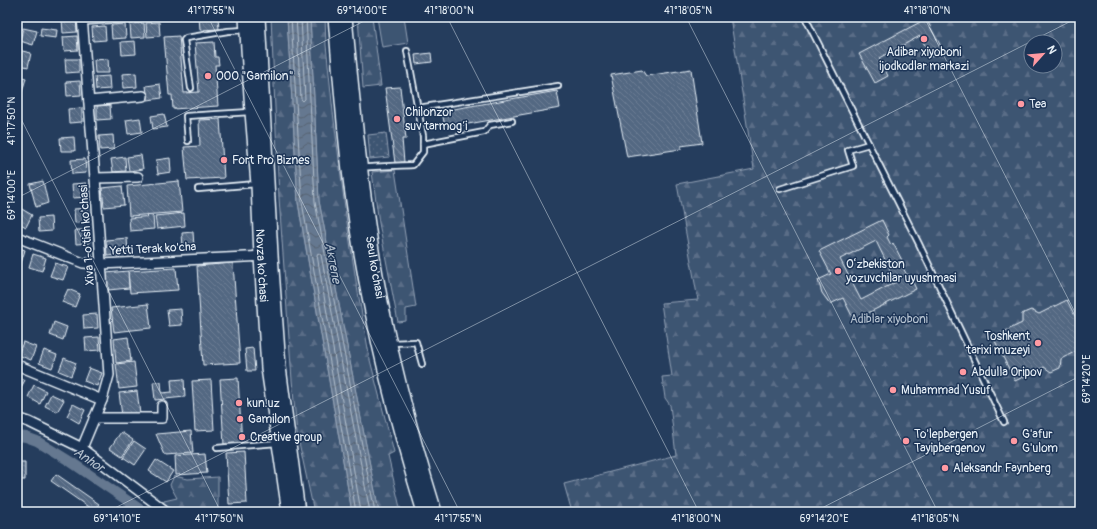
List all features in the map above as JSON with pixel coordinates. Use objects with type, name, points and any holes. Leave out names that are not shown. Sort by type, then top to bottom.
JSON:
[{"type":"main road","name":"Novza ko'chasi","points":[[246,17],[258,184],[279,367],[298,512]]},
{"type":"main road","name":"Novza ko'chasi","points":[[258,17],[268,368],[289,512]]},
{"type":"main road","name":"Seul ko'chasi","points":[[335,17],[347,155],[365,274],[390,394],[404,447],[424,512]]},
{"type":"main road","name":"Seul ko'chasi","points":[[345,17],[360,168],[376,275],[390,344],[412,435],[435,512]]},
{"type":"street","points":[[82,19],[124,17]]},
{"type":"street","name":"Xiva 1-o'tish ko'chasi","points":[[82,19],[102,264],[109,375],[102,400],[82,448]]},
{"type":"street","points":[[89,101],[143,96]]},
{"type":"street","points":[[95,178],[138,177]]},
{"type":"street","name":"Yetti Terak ko'cha","points":[[17,237],[83,263],[102,264],[266,256]]},
{"type":"street","points":[[17,365],[102,400]]},
{"type":"street","points":[[94,418],[162,418],[162,406]]},
{"type":"street","points":[[17,418],[29,422],[82,448],[161,511]]},
{"type":"street","points":[[17,424],[29,422]]},
{"type":"lane","points":[[805,17],[869,144],[1004,422]]},
{"type":"lane","points":[[191,88],[184,40],[186,38],[228,31],[246,30]]},
{"type":"lane","points":[[360,168],[413,165],[423,152],[423,136],[407,51]]},
{"type":"lane","points":[[418,108],[558,86]]},
{"type":"lane","points":[[188,141],[186,116],[252,112]]},
{"type":"lane","points":[[423,144],[484,132],[490,125],[512,122]]},
{"type":"lane","points":[[780,189],[853,166],[848,150],[869,144]]},
{"type":"lane","points":[[198,188],[258,184]]},
{"type":"lane","points":[[390,344],[416,342],[422,364]]},
{"type":"lane","points":[[217,448],[279,443]]},
{"type":"green space","points":[[271,17],[287,17],[298,203],[352,512],[314,512],[297,433],[279,198]]},
{"type":"green space","points":[[310,17],[325,17],[326,45],[333,112],[346,216],[370,360],[394,453],[388,456],[401,512],[379,512],[319,201]]},
{"type":"green space","points":[[358,17],[372,17],[381,86],[363,88]]},
{"type":"green space","points":[[377,17],[404,17],[408,43],[382,47]]},
{"type":"green space","name":"Adiblar xiyoboni","points":[[730,17],[1080,17],[1080,512],[572,512],[564,484],[676,455],[670,405],[665,398],[662,377],[672,376],[661,303],[698,300],[677,184],[754,169]]},
{"type":"green space","points":[[386,133],[389,157],[370,159],[368,135]]},
{"type":"green space","points":[[395,170],[416,307],[406,309],[406,321],[398,322],[379,223],[372,172]]},
{"type":"green space","points":[[174,476],[188,479],[218,477],[218,512],[161,512],[164,501],[177,498],[170,485]]},
{"type":"water","points":[[287,17],[310,17],[319,201],[379,512],[352,512],[298,202]]},
{"type":"building","points":[[199,17],[218,17],[219,29],[200,30]]},
{"type":"building","points":[[76,18],[77,32],[63,33],[62,19]]},
{"type":"building","points":[[926,19],[943,50],[931,57],[920,36],[879,58],[888,76],[875,83],[859,54]]},
{"type":"building","points":[[159,22],[160,36],[147,37],[146,23]]},
{"type":"building","points":[[144,23],[145,37],[131,38],[130,24]]},
{"type":"building","points":[[125,24],[126,38],[112,39],[111,25]]},
{"type":"building","points":[[105,26],[106,40],[93,41],[92,27]]},
{"type":"building","points":[[23,28],[37,31],[33,45],[20,41]]},
{"type":"building","points":[[41,28],[57,30],[56,38],[40,36]]},
{"type":"building","points":[[77,36],[78,50],[64,51],[63,37]]},
{"type":"building","points":[[179,36],[184,93],[199,92],[195,43],[214,42],[215,57],[218,57],[219,65],[215,65],[218,106],[173,109],[172,95],[169,95],[164,37]]},
{"type":"building","points":[[135,41],[136,54],[122,55],[121,42]]},
{"type":"building","points":[[18,50],[31,53],[28,67],[17,64]]},
{"type":"building","points":[[431,53],[432,62],[416,64],[415,55]]},
{"type":"building","points":[[65,59],[79,59],[79,72],[66,73]]},
{"type":"building","points":[[108,59],[109,73],[95,73],[94,60]]},
{"type":"building","points":[[691,69],[702,143],[681,146],[681,149],[627,157],[611,75],[642,70],[646,76]]},
{"type":"building","points":[[136,73],[137,87],[123,88],[122,74]]},
{"type":"building","points":[[17,76],[26,78],[22,92],[17,90]]},
{"type":"building","points":[[109,76],[110,89],[96,90],[95,77]]},
{"type":"building","points":[[80,81],[81,95],[67,96],[66,82]]},
{"type":"building","points":[[160,84],[162,98],[148,100],[146,86]]},
{"type":"building","points":[[400,87],[406,139],[402,139],[404,162],[395,163],[385,88]]},
{"type":"building","points":[[557,91],[560,108],[445,128],[442,111]]},
{"type":"building","points":[[110,105],[111,119],[97,120],[97,106]]},
{"type":"building","points":[[82,108],[82,122],[69,123],[68,109]]},
{"type":"building","points":[[164,114],[167,127],[153,129],[151,116]]},
{"type":"building","points":[[140,118],[142,132],[128,134],[126,120]]},
{"type":"building","points":[[220,119],[224,178],[187,180],[184,147],[200,146],[199,120]]},
{"type":"building","points":[[113,135],[114,149],[100,150],[99,136]]},
{"type":"building","points":[[74,137],[75,151],[61,151],[60,138]]},
{"type":"building","points":[[141,155],[143,169],[129,171],[127,157]]},
{"type":"building","points":[[125,157],[126,171],[113,172],[111,159]]},
{"type":"building","points":[[170,158],[171,172],[158,174],[156,160]]},
{"type":"building","points":[[85,159],[86,173],[72,174],[71,160]]},
{"type":"building","points":[[43,181],[48,203],[36,207],[30,184]]},
{"type":"building","points":[[179,181],[182,212],[129,216],[127,186]]},
{"type":"building","points":[[86,183],[87,197],[73,198],[72,184]]},
{"type":"building","points":[[122,186],[124,205],[104,207],[102,188]]},
{"type":"building","points":[[20,208],[32,215],[26,227],[17,222],[17,214]]},
{"type":"building","points":[[88,208],[88,222],[75,223],[74,209]]},
{"type":"building","points":[[184,213],[185,226],[157,229],[155,216]]},
{"type":"building","points":[[153,216],[154,229],[130,231],[129,218]]},
{"type":"building","points":[[51,217],[52,231],[39,232],[38,218]]},
{"type":"building","name":"Oʻzbekiston yozuvchilar uyushmasi","points":[[882,220],[889,235],[887,237],[891,245],[893,243],[905,266],[903,268],[907,275],[909,274],[916,289],[854,320],[843,298],[830,304],[822,293],[818,280],[831,274],[819,251]],"holes":[[[876,241],[896,282],[861,300],[840,259]]]},
{"type":"building","points":[[75,230],[89,230],[90,243],[76,244]]},
{"type":"building","points":[[193,232],[194,247],[183,248],[182,233]]},
{"type":"building","points":[[127,238],[128,254],[107,256],[106,240]]},
{"type":"building","points":[[17,247],[25,250],[21,263],[17,262]]},
{"type":"building","points":[[33,254],[46,258],[42,271],[29,267]]},
{"type":"building","points":[[55,263],[68,267],[63,280],[50,276]]},
{"type":"building","points":[[233,263],[240,363],[203,365],[197,266]]},
{"type":"building","points":[[176,268],[178,290],[130,293],[128,271]]},
{"type":"building","points":[[128,271],[129,288],[108,290],[106,273]]},
{"type":"building","points":[[68,289],[80,294],[75,307],[62,302]]},
{"type":"building","name":"Toshkent tarixi muzeyi","points":[[1067,300],[1080,326],[1080,349],[1061,359],[1060,368],[1051,372],[1044,367],[1015,381],[993,337],[1022,323],[1022,314],[1026,312],[1031,310],[1039,314]]},
{"type":"building","points":[[148,304],[151,328],[114,332],[111,308]]},
{"type":"building","points":[[181,309],[182,325],[169,326],[167,310]]},
{"type":"building","points":[[97,314],[98,328],[84,329],[83,315]]},
{"type":"building","points":[[54,322],[67,327],[63,340],[50,335]]},
{"type":"building","points":[[99,337],[100,350],[86,351],[85,338]]},
{"type":"building","points":[[128,337],[131,361],[116,363],[114,339]]},
{"type":"building","points":[[23,342],[36,347],[31,360],[18,355]]},
{"type":"building","points":[[253,348],[255,371],[247,371],[245,349]]},
{"type":"building","points":[[44,350],[57,355],[52,368],[39,363]]},
{"type":"building","points":[[64,358],[76,363],[71,376],[59,371]]},
{"type":"building","points":[[134,362],[137,387],[119,389],[116,364]]},
{"type":"building","points":[[89,368],[102,373],[97,386],[84,381]]},
{"type":"building","points":[[17,377],[25,380],[18,393],[17,392]]},
{"type":"building","points":[[238,378],[242,444],[224,445],[220,379]]},
{"type":"building","points":[[184,379],[185,397],[155,400],[153,382],[161,382],[162,393],[172,392],[171,380]]},
{"type":"building","points":[[211,380],[214,430],[195,431],[192,381]]},
{"type":"building","points":[[34,385],[46,391],[40,404],[28,397]]},
{"type":"building","points":[[137,391],[140,414],[122,416],[119,393]]},
{"type":"building","points":[[51,394],[64,400],[57,412],[45,406]]},
{"type":"building","points":[[73,404],[85,410],[79,423],[67,416]]},
{"type":"building","points":[[191,431],[193,453],[165,455],[156,434]]},
{"type":"building","points":[[121,432],[133,440],[122,456],[110,448]]},
{"type":"building","points":[[134,441],[146,449],[135,465],[123,457]]},
{"type":"building","points":[[244,452],[247,503],[229,504],[226,453]]},
{"type":"building","points":[[205,454],[207,473],[176,475],[175,456]]},
{"type":"building","points":[[156,460],[173,471],[166,482],[149,471]]},
{"type":"building","points":[[17,462],[25,462],[25,480],[20,480],[20,485],[17,485]]},
{"type":"building","points":[[56,474],[99,504],[94,511],[51,481]]},
{"type":"waterway","name":"Anhor","points":[[17,436],[26,437],[37,441],[71,462],[144,512]]},
{"type":"place","name":"Adibar xiyoboni ijodkodlar markazi","points":[[924,39]]},
{"type":"place","name":"ООО \"Gamilon\"","points":[[208,76]]},
{"type":"place","name":"Tea","points":[[1021,104]]},
{"type":"place","name":"Chilonzor suv tarmog‘i","points":[[397,119]]},
{"type":"place","name":"Fort Pro Biznes","points":[[224,160]]},
{"type":"place","name":"Oʻzbekiston yozuvchilar uyushmasi","points":[[838,271]]},
{"type":"place","name":"Toshkent tarixi muzeyi","points":[[1038,343]]},
{"type":"place","name":"Abdulla Oripov","points":[[963,372]]},
{"type":"place","name":"Muhammad Yusuf","points":[[893,390]]},
{"type":"place","name":"kun.uz","points":[[239,403]]},
{"type":"place","name":"Gamilon","points":[[240,419]]},
{"type":"place","name":"Creative group","points":[[242,437]]},
{"type":"place","name":"To'lepbergen Tayipbergenov","points":[[906,441]]},
{"type":"place","name":"G'afur G'ulom","points":[[1014,441]]},
{"type":"place","name":"Aleksandr Faynberg","points":[[945,468]]},
{"type":"water label","name":"Актепе","points":[[333,263]]}]
